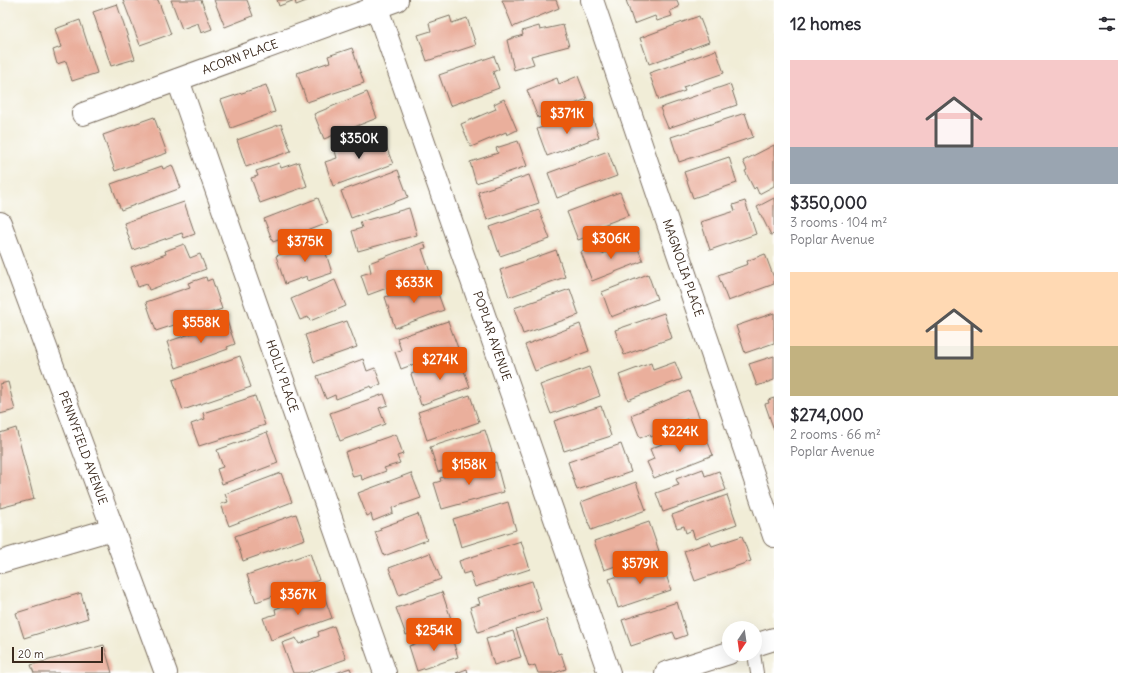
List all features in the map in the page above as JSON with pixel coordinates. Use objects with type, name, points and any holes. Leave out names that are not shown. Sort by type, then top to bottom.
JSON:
[{"type":"street","name":"ACORN PLACE","points":[[83,114],[178,80],[375,4],[397,0]]},
{"type":"street","name":"MAGNOLIA PLACE","points":[[592,0],[774,536]]},
{"type":"street","name":"POPLAR AVENUE","points":[[375,4],[609,673]]},
{"type":"street","name":"HOLLY PLACE","points":[[178,80],[386,673]]},
{"type":"street","name":"PENNYFIELD AVENUE","points":[[0,223],[166,673]]},
{"type":"street","points":[[0,562],[112,529]]},
{"type":"street","points":[[762,643],[774,639]]},
{"type":"street","points":[[666,673],[722,655]]},
{"type":"lane","points":[[755,661],[757,673]]},
{"type":"building","points":[[123,0],[158,0],[171,34],[140,45]]},
{"type":"building","points":[[171,0],[201,0],[212,29],[201,33],[198,23],[182,29]]},
{"type":"building","points":[[214,0],[247,0],[253,16],[225,27]]},
{"type":"building","points":[[277,0],[295,0],[279,6]]},
{"type":"building","points":[[295,0],[309,0],[296,5]]},
{"type":"building","points":[[502,0],[556,0],[559,8],[513,27]]},
{"type":"building","points":[[626,0],[677,0],[679,7],[670,11],[672,16],[657,21],[655,16],[634,24]]},
{"type":"building","points":[[117,4],[135,59],[111,66],[93,12]]},
{"type":"building","points":[[450,16],[452,23],[467,18],[476,45],[427,61],[418,35],[431,31],[429,23]]},
{"type":"building","points":[[699,16],[709,42],[649,64],[640,38]]},
{"type":"building","points":[[80,20],[97,73],[72,81],[66,61],[57,64],[53,50],[61,47],[55,29]]},
{"type":"building","points":[[563,25],[569,46],[531,56],[534,64],[514,70],[507,40],[523,35],[522,31],[539,26],[540,30]]},
{"type":"building","points":[[352,48],[364,83],[307,102],[297,73],[330,62],[328,56]]},
{"type":"building","points":[[716,50],[724,73],[683,87],[685,91],[659,100],[649,73]]},
{"type":"building","points":[[494,56],[499,69],[493,72],[499,88],[450,106],[439,75]]},
{"type":"building","points":[[578,76],[587,99],[538,118],[527,90],[557,78],[559,84]]},
{"type":"building","points":[[730,84],[737,105],[668,128],[660,108]]},
{"type":"building","points":[[266,85],[275,112],[231,128],[221,100]]},
{"type":"building","points":[[367,92],[377,118],[324,139],[314,114]]},
{"type":"building","points":[[504,99],[517,130],[507,135],[506,132],[471,147],[461,124],[496,109],[494,104]]},
{"type":"building","points":[[745,113],[753,137],[679,162],[671,137]]},
{"type":"building","points":[[591,114],[599,137],[547,156],[537,129],[560,121],[562,125]]},
{"type":"building","points":[[154,117],[167,153],[115,171],[103,135]]},
{"type":"building","points":[[281,124],[291,151],[246,167],[237,140]]},
{"type":"building","points":[[381,134],[393,164],[333,186],[325,162],[337,158],[335,151]]},
{"type":"building","points":[[518,141],[527,166],[476,183],[470,162],[498,153],[496,148]]},
{"type":"building","points":[[774,145],[774,186],[759,194],[756,187],[754,189],[745,171],[747,170],[743,161]]},
{"type":"building","points":[[608,151],[617,176],[557,198],[548,173]]},
{"type":"building","points":[[729,157],[737,183],[693,198],[684,172]]},
{"type":"building","points":[[299,162],[307,186],[260,203],[251,178],[258,176],[256,171],[279,163],[281,168]]},
{"type":"building","points":[[172,165],[181,188],[121,210],[111,184],[162,166],[163,169]]},
{"type":"building","points":[[398,170],[408,197],[351,218],[341,191]]},
{"type":"building","points":[[529,175],[539,203],[487,220],[478,192]]},
{"type":"building","points":[[620,192],[629,215],[598,227],[600,232],[578,240],[567,212]]},
{"type":"building","points":[[318,198],[328,223],[282,241],[281,239],[273,242],[264,219]]},
{"type":"building","points":[[774,198],[774,234],[771,235],[757,207]]},
{"type":"building","points":[[745,201],[756,234],[710,250],[701,222],[735,211],[733,205]]},
{"type":"building","points":[[184,202],[195,234],[184,238],[182,233],[133,250],[124,223]]},
{"type":"building","points":[[409,208],[417,235],[358,251],[352,231],[362,228],[360,222]]},
{"type":"building","points":[[539,210],[550,239],[500,256],[490,227]]},
{"type":"building","points":[[322,240],[332,273],[308,281],[307,276],[285,284],[276,256]]},
{"type":"building","points":[[635,241],[643,261],[592,281],[581,252],[599,245],[602,254]]},
{"type":"building","points":[[424,242],[426,248],[422,249],[430,272],[368,295],[361,275],[371,272],[369,263]]},
{"type":"building","points":[[184,244],[190,258],[200,254],[206,269],[149,290],[147,284],[138,287],[131,267],[166,254],[165,251]]},
{"type":"building","points":[[556,250],[565,277],[509,297],[500,270]]},
{"type":"building","points":[[765,254],[774,278],[774,284],[728,301],[718,275],[748,264],[747,261]]},
{"type":"building","points":[[648,274],[657,299],[611,317],[602,292]]},
{"type":"building","points":[[206,277],[207,281],[212,279],[222,309],[156,331],[146,302],[190,287],[188,283]]},
{"type":"building","points":[[335,280],[346,306],[310,321],[308,317],[300,320],[291,299]]},
{"type":"building","points":[[433,280],[444,310],[395,328],[385,297]]},
{"type":"building","points":[[570,289],[579,315],[523,334],[514,308]]},
{"type":"building","points":[[664,313],[672,338],[624,355],[615,330]]},
{"type":"building","points":[[774,313],[774,343],[745,353],[736,326]]},
{"type":"building","points":[[227,321],[235,344],[227,347],[228,349],[176,368],[167,342]]},
{"type":"building","points":[[347,321],[357,347],[314,362],[305,335]]},
{"type":"building","points":[[448,321],[458,348],[401,369],[395,352],[401,350],[397,338]]},
{"type":"building","points":[[580,324],[589,351],[535,371],[525,345]]},
{"type":"building","points":[[240,356],[251,387],[183,410],[173,380]]},
{"type":"building","points":[[774,356],[774,380],[757,386],[749,364]]},
{"type":"building","points":[[459,357],[470,387],[421,405],[411,374]]},
{"type":"building","points":[[363,359],[367,371],[375,368],[381,384],[372,388],[371,386],[336,399],[335,395],[326,399],[317,376]]},
{"type":"building","points":[[675,362],[682,379],[628,400],[619,375],[651,363],[653,370]]},
{"type":"building","points":[[589,367],[600,396],[551,414],[540,385]]},
{"type":"building","points":[[8,382],[15,410],[0,414],[0,384]]},
{"type":"building","points":[[689,391],[700,419],[689,423],[687,419],[659,430],[660,433],[651,437],[650,434],[640,438],[631,415]]},
{"type":"building","points":[[384,394],[388,405],[379,408],[385,424],[340,441],[330,413]]},
{"type":"building","points":[[470,395],[479,422],[427,440],[418,412]]},
{"type":"building","points":[[255,396],[265,425],[199,446],[191,424],[205,419],[203,413]]},
{"type":"building","points":[[774,398],[774,430],[765,404],[769,403],[768,400]]},
{"type":"building","points":[[601,406],[611,436],[564,451],[554,421]]},
{"type":"building","points":[[702,427],[713,455],[654,478],[647,462],[654,459],[650,449]]},
{"type":"building","points":[[16,428],[34,499],[0,508],[0,433]]},
{"type":"building","points":[[485,430],[493,455],[438,472],[430,447]]},
{"type":"building","points":[[267,432],[278,463],[222,484],[217,469],[223,467],[217,450]]},
{"type":"building","points":[[396,434],[403,454],[397,456],[400,463],[384,468],[386,471],[362,480],[361,475],[353,477],[345,452]]},
{"type":"building","points":[[621,444],[631,472],[577,490],[568,462]]},
{"type":"building","points":[[496,462],[504,492],[442,509],[434,483],[441,481],[440,478]]},
{"type":"building","points":[[703,469],[705,476],[719,471],[726,490],[663,512],[656,493],[679,485],[676,479]]},
{"type":"building","points":[[281,473],[292,502],[229,526],[221,504],[228,502],[225,494]]},
{"type":"building","points":[[411,473],[421,498],[392,508],[393,513],[373,521],[371,514],[367,516],[358,493]]},
{"type":"building","points":[[636,482],[646,510],[591,530],[581,502]]},
{"type":"building","points":[[727,495],[737,524],[695,539],[692,530],[686,533],[684,526],[677,528],[672,515]]},
{"type":"building","points":[[508,502],[516,530],[461,547],[453,519]]},
{"type":"building","points":[[296,514],[305,539],[243,561],[235,536]]},
{"type":"building","points":[[418,514],[427,540],[384,556],[375,532],[381,530],[380,528]]},
{"type":"building","points":[[649,522],[659,551],[604,570],[594,541]]},
{"type":"building","points":[[742,536],[751,561],[695,581],[684,551],[710,542],[712,546]]},
{"type":"building","points":[[521,541],[530,569],[475,587],[470,572],[463,574],[459,561]]},
{"type":"building","points":[[310,553],[319,580],[256,602],[247,575]]},
{"type":"building","points":[[430,553],[441,579],[399,595],[389,568]]},
{"type":"building","points":[[662,562],[671,590],[618,608],[609,579]]},
{"type":"building","points":[[532,581],[541,610],[478,632],[470,607],[480,604],[478,598]]},
{"type":"building","points":[[442,592],[451,619],[406,635],[396,608]]},
{"type":"building","points":[[81,593],[88,618],[24,638],[16,613]]},
{"type":"building","points":[[323,593],[332,618],[271,640],[263,618],[276,614],[275,609],[314,594],[315,597]]},
{"type":"building","points":[[677,602],[687,635],[676,639],[673,632],[631,646],[622,620]]},
{"type":"building","points":[[546,619],[558,654],[561,653],[566,669],[554,673],[538,673],[535,665],[529,667],[516,629]]},
{"type":"building","points":[[334,626],[346,659],[307,673],[293,673],[282,643],[296,638],[299,644],[319,636],[318,632]]},
{"type":"building","points":[[513,631],[521,657],[494,665],[486,639]]},
{"type":"building","points":[[450,632],[458,657],[417,671],[409,646]]},
{"type":"building","points":[[104,645],[112,673],[34,673],[31,665]]},
{"type":"building","points":[[350,668],[352,673],[336,673]]},
{"type":"building","points":[[467,669],[468,673],[456,673]]}]
